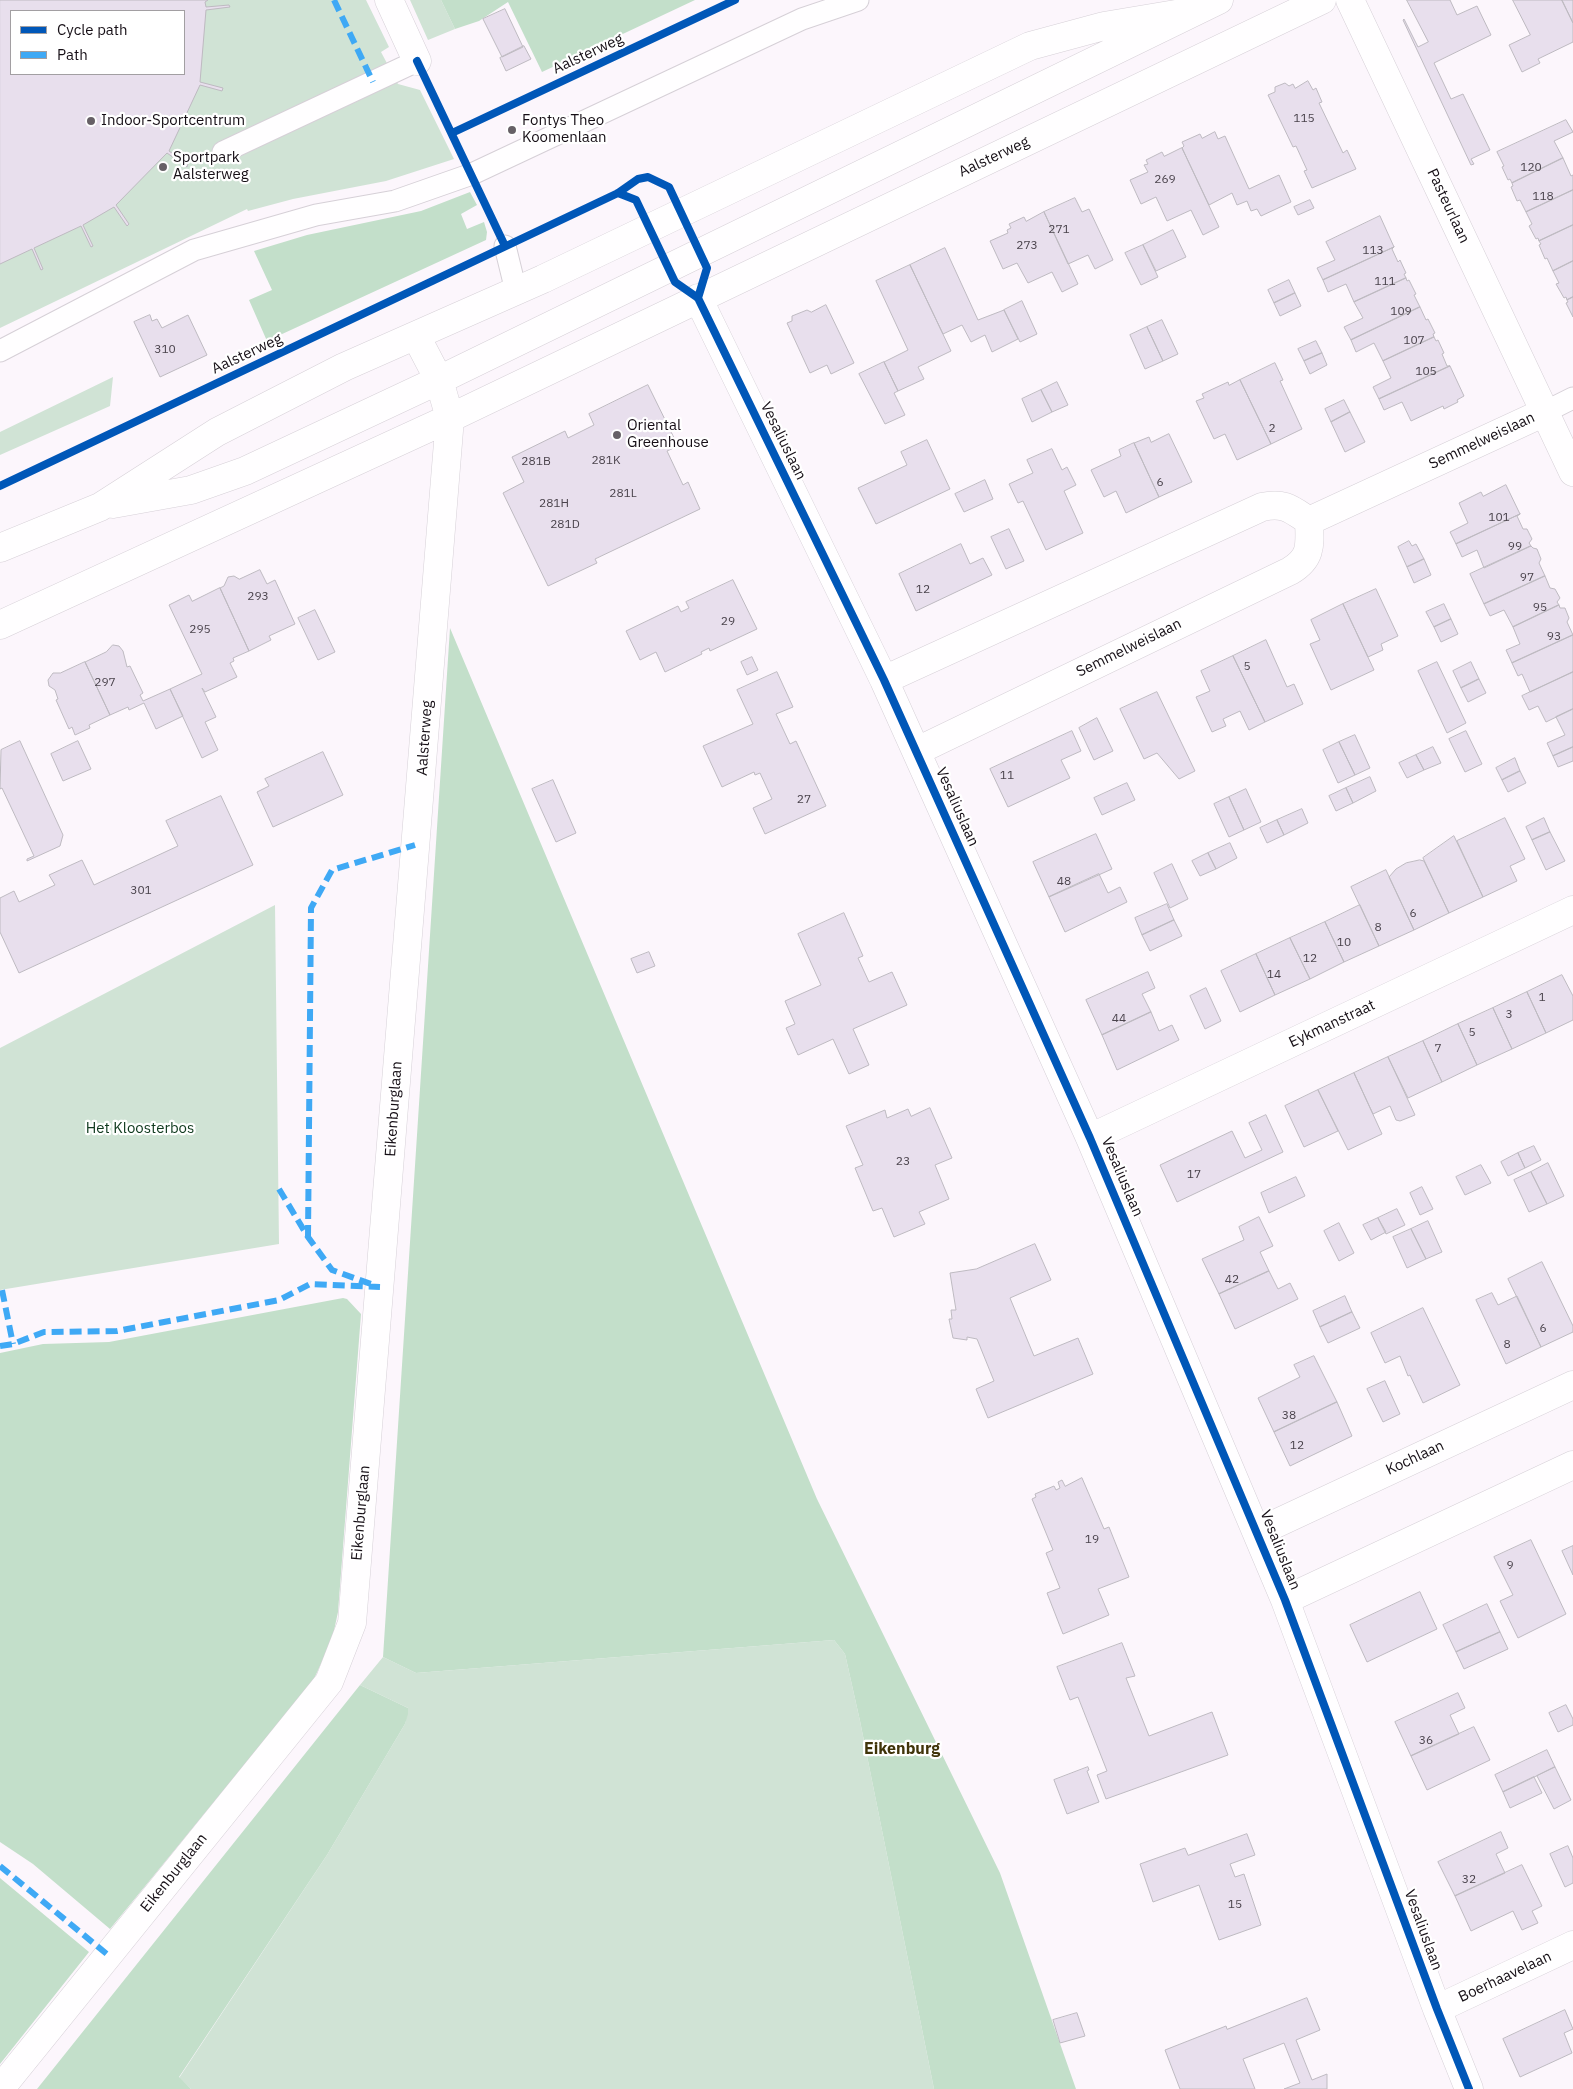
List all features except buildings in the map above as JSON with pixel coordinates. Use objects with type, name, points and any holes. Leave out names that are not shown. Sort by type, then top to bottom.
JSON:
[{"type":"street","points":[[388,0],[417,61]]},
{"type":"street","points":[[100,507],[191,490],[245,471],[439,380],[1219,0]]},
{"type":"street","name":"Aalsterweg","points":[[0,625],[450,418],[1322,0]]},
{"type":"street","name":"Pasteurlaan","points":[[1350,0],[1573,472]]},
{"type":"street","points":[[0,548],[100,507],[217,432],[344,367],[516,291],[1030,46],[1104,26],[1194,12]]},
{"type":"street","name":"Vesaliuslaan","points":[[698,298],[917,750],[1090,1138],[1286,1600],[1469,2089]]},
{"type":"street","name":"Aalsterweg","points":[[416,336],[439,380],[450,418],[419,819]]},
{"type":"street","name":"Semmelweislaan","points":[[917,750],[1290,571],[1300,565],[1306,557],[1310,546],[1310,521],[1545,412]]},
{"type":"street","points":[[884,680],[1262,507],[1274,504],[1288,506],[1310,521]]},
{"type":"street","name":"Eikenburglaan","points":[[0,2089],[329,1682],[352,1623],[415,845],[419,819]]},
{"type":"street","name":"Eykmanstraat","points":[[1090,1138],[1573,910]]},
{"type":"street","name":"Kochlaan","points":[[1258,1532],[1573,1385]]},
{"type":"street","points":[[1286,1600],[1573,1465]]},
{"type":"street","name":"Boerhaavelaan","points":[[1438,2009],[1573,1945]]},
{"type":"lane","points":[[0,351],[194,250],[316,215],[395,201],[472,174],[802,19],[858,0]]},
{"type":"lane","points":[[223,152],[417,61]]},
{"type":"lane","points":[[505,246],[516,291]]},
{"type":"lane","points":[[1545,412],[1573,398]]},
{"type":"green space","name":"Sportpark Aalsterweg","points":[[0,0],[366,0],[389,47],[381,52],[398,84],[420,90],[454,159],[386,181],[293,199],[248,211],[247,209],[0,328]]},
{"type":"green space","points":[[410,0],[441,0],[455,29],[428,40]]},
{"type":"green space","points":[[441,0],[695,0],[542,72],[508,2],[479,21],[455,29]]},
{"type":"green space","points":[[470,192],[477,205],[461,214],[467,229],[484,222],[487,232],[486,240],[267,341],[249,300],[272,290],[254,251],[307,235],[421,211]]},
{"type":"green space","points":[[113,377],[110,406],[0,455],[0,432]]},
{"type":"green space","points":[[450,628],[817,1499],[1000,1873],[1076,2089],[934,2089],[860,1721],[845,1654],[834,1640],[416,1673],[383,1657]]},
{"type":"green space","name":"Het Kloosterbos","points":[[275,905],[279,1244],[0,1290],[0,1048]]},
{"type":"green space","points":[[343,1298],[347,1299],[361,1314],[338,1612],[332,1640],[313,1681],[110,1929],[33,1864],[0,1842],[0,1353],[43,1344],[109,1342]]},
{"type":"green space","points":[[834,1640],[845,1654],[860,1721],[934,2089],[191,2089],[179,2078],[327,1855],[405,1724],[408,1708],[360,1685],[383,1657],[416,1673]]},
{"type":"green space","points":[[360,1685],[408,1708],[405,1724],[327,1855],[179,2077],[191,2089],[37,2089]]},
{"type":"green space","points":[[0,1878],[89,1952],[0,2064]]},
{"type":"marked path","points":[[334,0],[373,82]]},
{"type":"marked path","points":[[308,1237],[311,908],[332,870],[415,845]]},
{"type":"marked path","points":[[279,1189],[308,1237],[332,1270],[371,1284]]},
{"type":"marked path","points":[[0,1346],[13,1344],[44,1332],[117,1331],[279,1300],[310,1284],[380,1287]]},
{"type":"marked path","points":[[2,1290],[13,1344]]},
{"type":"marked path","points":[[0,1866],[108,1955]]},
{"type":"cycle path","points":[[452,133],[735,0]]},
{"type":"cycle path","points":[[417,61],[505,246]]},
{"type":"cycle path","points":[[0,486],[618,193],[638,179],[648,177],[669,187],[707,268],[698,298]]},
{"type":"cycle path","points":[[618,193],[636,200],[675,282],[698,298],[884,680],[1090,1138],[1285,1600],[1437,2009],[1469,2089]]},
{"type":"place","name":"Indoor-Sportcentrum","points":[[91,121]]},
{"type":"place","name":"Fontys Theo Koomenlaan","points":[[512,130]]},
{"type":"place","name":"Sportpark Aalsterweg","points":[[163,167]]},
{"type":"place","name":"Oriental Greenhouse","points":[[617,435]]},
{"type":"district","name":"Eikenburg","points":[[902,1749]]}]
